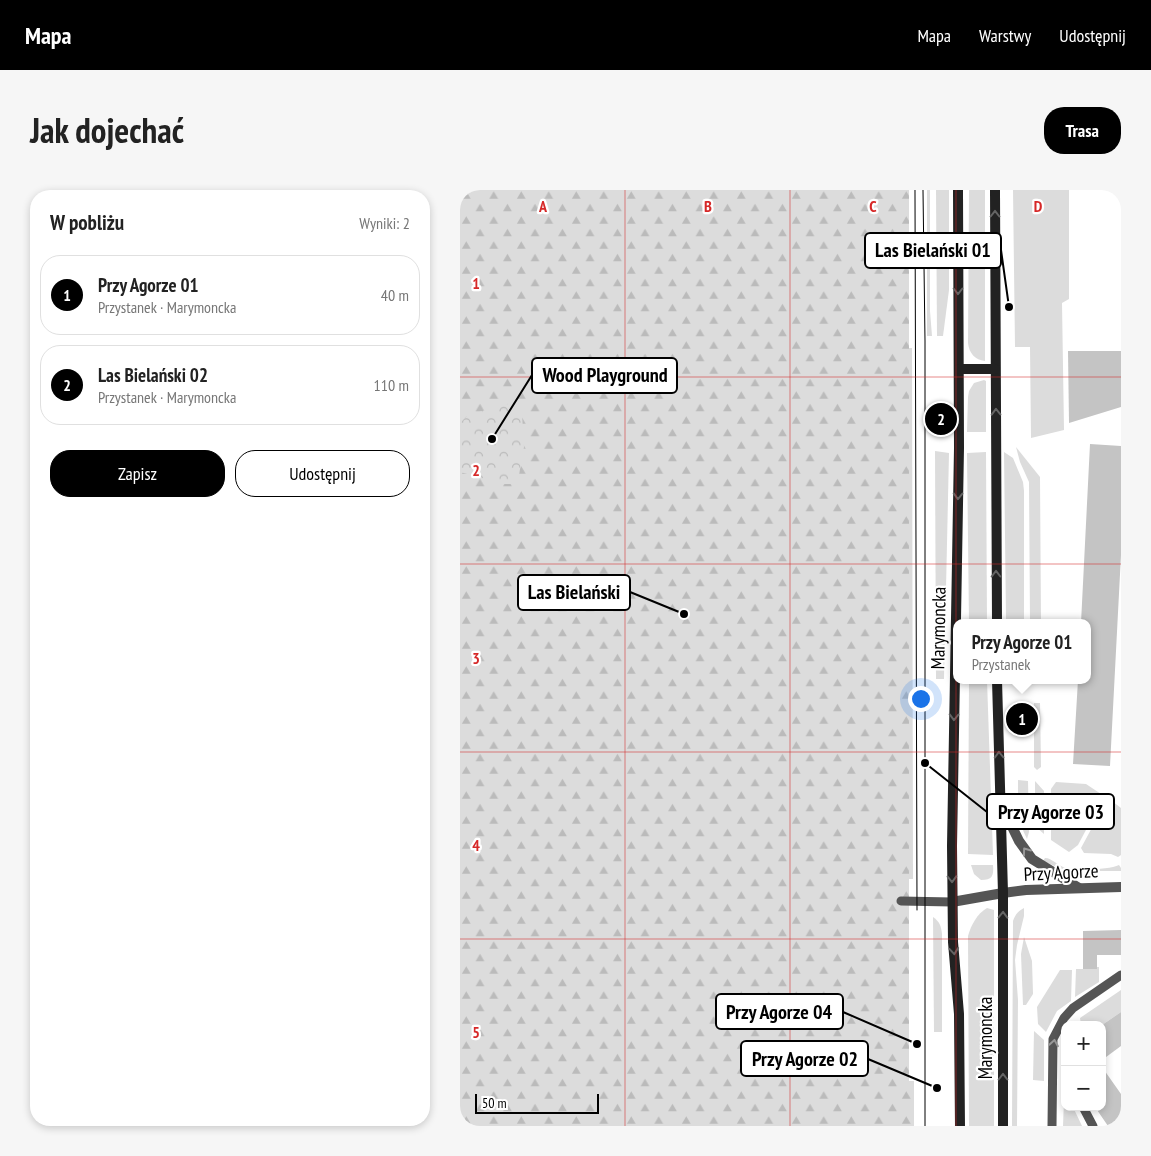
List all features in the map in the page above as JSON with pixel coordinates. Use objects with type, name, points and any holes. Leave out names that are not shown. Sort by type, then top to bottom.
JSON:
[{"type":"main road","name":"Marymoncka","points":[[956,619],[959,448],[958,190]]},
{"type":"main road","points":[[995,190],[997,619]]},
{"type":"main road","points":[[959,369],[995,369]]},
{"type":"main road","name":"Marymoncka","points":[[955,684],[952,902],[959,1014],[960,1126]]},
{"type":"main road","name":"Marymoncka","points":[[997,684],[1003,893],[1003,1126]]},
{"type":"street","points":[[1001,804],[1019,841],[1032,859],[1080,888]]},
{"type":"street","name":"Przy Agorze","points":[[952,902],[1026,890],[1121,887]]},
{"type":"lane","points":[[901,901],[952,902]]},
{"type":"lane","points":[[1052,1126],[1053,1039],[1064,1018],[1074,1008],[1121,975]]},
{"type":"lane","points":[[1085,1111],[1093,1126]]},
{"type":"green space","points":[[460,190],[909,190],[909,1081],[914,1081],[914,1126],[460,1126]]},
{"type":"green space","points":[[927,190],[930,190],[930,311],[932,336],[927,336]]},
{"type":"green space","points":[[936,190],[949,190],[949,290],[943,336],[937,336]]},
{"type":"green space","points":[[969,190],[985,190],[985,361],[973,355],[968,343]]},
{"type":"green space","points":[[1013,190],[1069,190],[1069,299],[1062,303],[1064,430],[1031,438],[1030,347],[1015,347]]},
{"type":"green space","points":[[909,348],[912,348],[913,879],[909,879]]},
{"type":"green space","points":[[986,381],[986,432],[967,432],[969,391],[974,383]]},
{"type":"green space","points":[[512,403],[522,414],[524,447],[519,475],[512,484],[504,484],[460,472],[460,423],[468,415]]},
{"type":"green space","points":[[1016,447],[1040,477],[1041,619],[1030,619],[1029,482]]},
{"type":"green space","points":[[935,451],[949,453],[944,679],[936,679]]},
{"type":"green space","points":[[986,452],[987,619],[969,619],[967,453]]},
{"type":"green space","points":[[1004,452],[1013,458],[1023,482],[1024,491],[1024,619],[1006,619]]},
{"type":"green space","points":[[969,684],[987,684],[993,855],[968,854]]},
{"type":"green space","points":[[1034,703],[1040,703],[1041,767],[1037,770],[1034,767]]},
{"type":"green space","points":[[1018,780],[1028,781],[1029,832],[1027,839],[1021,825],[1018,803]]},
{"type":"green space","points":[[1035,781],[1044,791],[1044,834],[1035,826]]},
{"type":"green space","points":[[1056,782],[1086,784],[1104,796],[1078,845],[1069,852],[1051,840],[1051,789]]},
{"type":"green space","points":[[1108,798],[1121,808],[1121,855],[1118,857],[1111,854],[1084,853],[1081,848]]},
{"type":"green space","points":[[1045,858],[1066,868],[1093,869],[1119,865],[1121,871],[1066,871],[1043,861]]},
{"type":"green space","points":[[971,865],[993,865],[992,877],[981,880],[974,874]]},
{"type":"green space","points":[[987,908],[994,910],[994,1126],[969,1126],[968,936],[975,920]]},
{"type":"green space","points":[[1024,908],[1015,960],[1018,1000],[1017,1126],[1012,1126],[1013,921],[1017,913]]},
{"type":"green space","points":[[933,917],[940,924],[942,934],[942,1032],[934,1032]]},
{"type":"green space","points":[[1024,937],[1032,961],[1033,994],[1026,1005],[1023,1005],[1021,954]]},
{"type":"green space","points":[[1099,967],[1099,982],[1075,997],[1076,969],[1097,969]]},
{"type":"green space","points":[[1060,970],[1072,970],[1071,1001],[1057,1011],[1046,1032],[1038,1024],[1037,1007]]},
{"type":"green space","points":[[1121,990],[1121,1012],[1106,1022],[1080,1021],[1080,1018]]},
{"type":"green space","points":[[1034,1031],[1044,1040],[1044,1081],[1033,1080]]},
{"type":"green space","points":[[1064,1111],[1075,1111],[1082,1126],[1063,1126]]},
{"type":"building","points":[[1068,351],[1121,351],[1121,407],[1069,423]]},
{"type":"building","points":[[1090,444],[1121,446],[1121,555],[1110,766],[1073,764],[1078,684],[1091,684],[1091,619],[1081,619]]},
{"type":"building","points":[[1121,930],[1121,955],[1097,955],[1097,969],[1083,969],[1083,931]]},
{"type":"building","points":[[1121,1012],[1121,1046],[1106,1057],[1106,1022]]},
{"type":"building","points":[[1106,1073],[1121,1094],[1121,1126],[1108,1126],[1098,1111],[1106,1111]]},
{"type":"tram line","points":[[915,190],[917,910]]},
{"type":"tram line","points":[[923,190],[925,341],[925,1126]]},
{"type":"place","name":"Las Bielański 01","points":[[1009,307]]},
{"type":"place","name":"Las Bielański 02","points":[[941,419]]},
{"type":"place","name":"Wood Playground","points":[[492,439]]},
{"type":"place","name":"Las Bielański","points":[[684,614]]},
{"type":"place","name":"Przy Agorze 01","points":[[1022,719]]},
{"type":"place","name":"Przy Agorze 03","points":[[925,763]]},
{"type":"place","name":"Przy Agorze 04","points":[[917,1044]]},
{"type":"place","name":"Przy Agorze 02","points":[[937,1088]]}]
